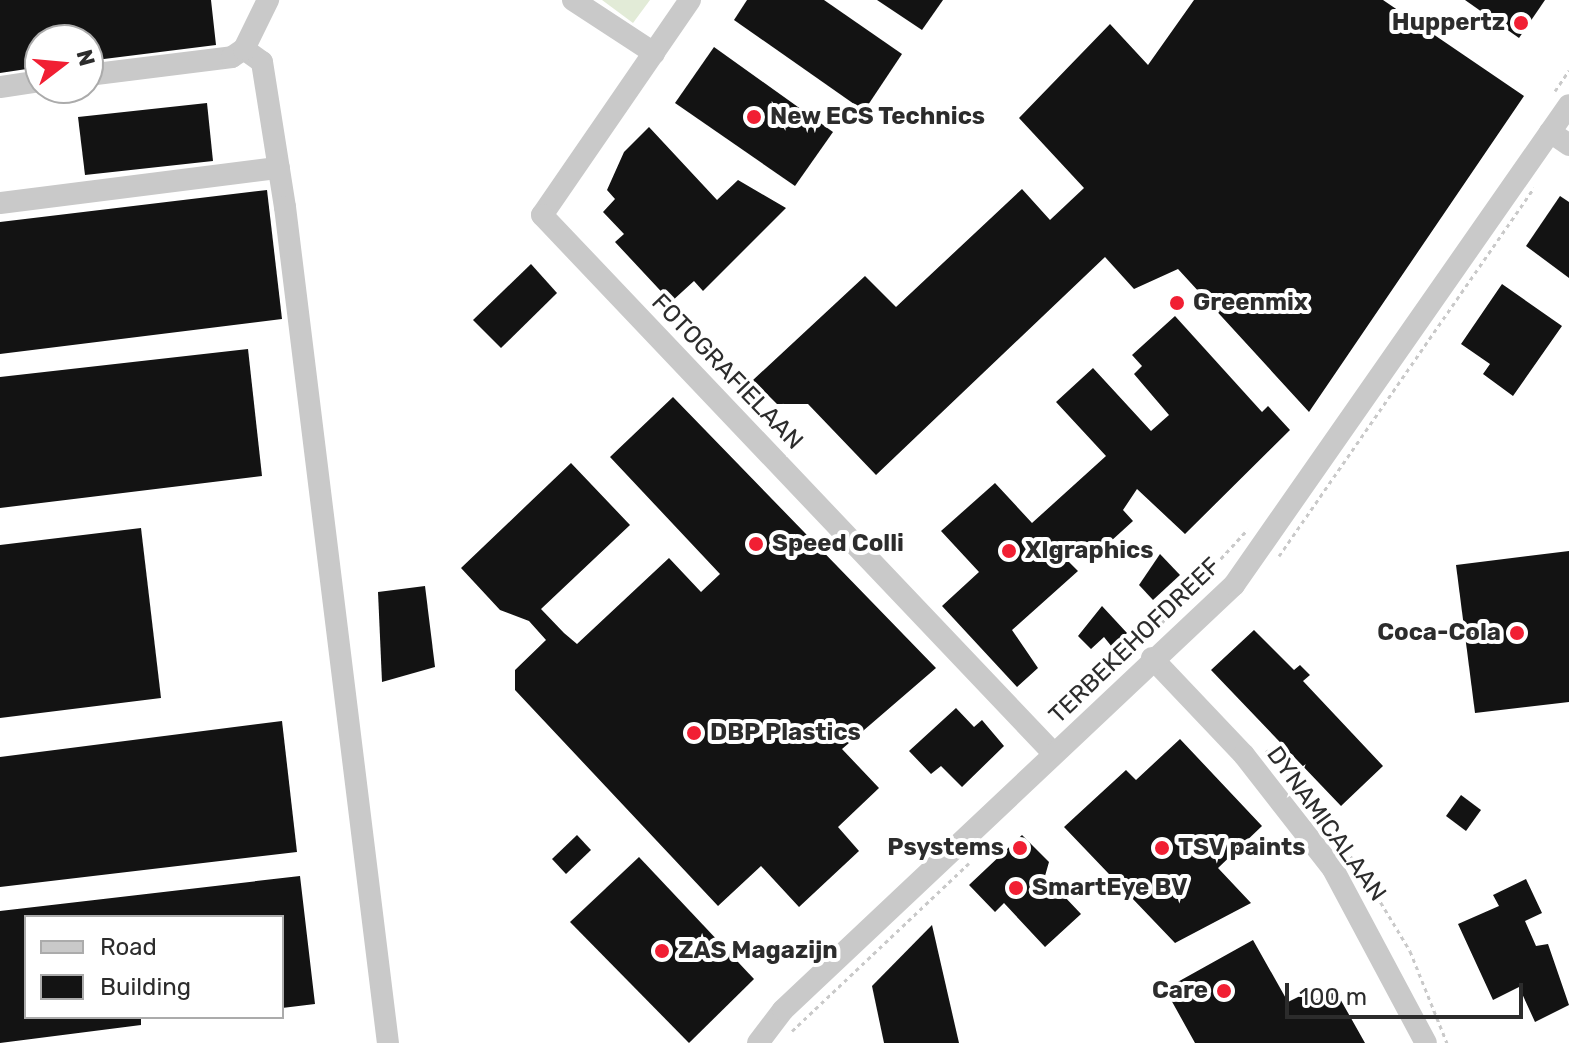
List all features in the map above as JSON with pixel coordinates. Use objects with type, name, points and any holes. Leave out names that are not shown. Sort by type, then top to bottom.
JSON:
[{"type":"street","points":[[244,49],[268,0]]},
{"type":"street","points":[[573,0],[654,53]]},
{"type":"street","name":"FOTOGRAFIELAAN","points":[[690,0],[542,215],[1054,754]]},
{"type":"street","points":[[104,72],[244,49],[262,62],[279,168],[388,1043]]},
{"type":"street","points":[[0,87],[24,83]]},
{"type":"street","name":"TERBEKEHOFDREEF","points":[[758,1043],[783,1010],[1054,754],[1144,654],[1258,553],[1550,132],[1561,100]]},
{"type":"street","points":[[1550,132],[1569,145]]},
{"type":"street","points":[[0,203],[279,168]]},
{"type":"street","name":"DYNAMICALAAN","points":[[1144,654],[1244,755],[1333,869],[1426,1043]]},
{"type":"path","points":[[1561,100],[1569,70]]},
{"type":"path","points":[[1144,654],[1258,517]]},
{"type":"green space","points":[[602,0],[650,0],[633,23]]},
{"type":"building","points":[[0,0],[211,0],[216,45],[104,59],[104,24],[24,24],[24,69],[0,73]]},
{"type":"building","points":[[747,0],[824,0],[902,54],[864,111],[734,20]]},
{"type":"building","points":[[877,0],[943,0],[922,30]]},
{"type":"building","points":[[1194,0],[1383,0],[1524,96],[1309,412],[1178,269],[1134,289],[1105,257],[876,475],[808,404],[777,404],[753,380],[865,276],[896,307],[1022,189],[1050,220],[1084,188],[1019,118],[1110,24],[1148,65]]},
{"type":"building","points":[[1465,0],[1545,0],[1519,38]]},
{"type":"building","name":"New ECS Technics","points":[[714,47],[833,132],[795,186],[675,103]]},
{"type":"building","points":[[207,103],[213,161],[85,175],[78,117]]},
{"type":"building","points":[[649,127],[717,200],[738,180],[786,208],[703,291],[694,281],[671,302],[615,242],[624,234],[603,212],[615,199],[607,190],[624,152]]},
{"type":"building","points":[[267,190],[282,319],[0,354],[0,222]]},
{"type":"building","points":[[1560,196],[1569,202],[1569,278],[1526,246]]},
{"type":"building","points":[[531,264],[557,293],[501,348],[473,320]]},
{"type":"building","points":[[1502,284],[1562,326],[1513,396],[1483,374],[1490,364],[1461,344]]},
{"type":"building","points":[[1175,316],[1262,412],[1268,406],[1290,430],[1185,534],[1137,489],[1123,510],[1133,521],[1099,552],[1088,542],[1067,560],[1078,571],[1012,630],[1038,668],[1017,687],[942,606],[979,572],[941,531],[995,483],[1032,523],[1106,456],[1056,402],[1093,368],[1151,431],[1169,415],[1134,374],[1142,366],[1132,355]]},
{"type":"building","points":[[248,349],[262,476],[0,508],[0,377]]},
{"type":"building","points":[[673,397],[936,668],[842,749],[879,788],[838,827],[859,851],[799,907],[761,866],[718,906],[515,690],[515,670],[546,640],[529,621],[500,610],[461,568],[571,463],[630,525],[541,609],[564,633],[577,644],[669,558],[701,592],[720,574],[610,457]]},
{"type":"building","points":[[141,528],[161,698],[0,718],[0,545]]},
{"type":"building","name":"Coca-Cola","points":[[1569,551],[1569,702],[1475,713],[1456,565]]},
{"type":"building","points":[[1160,554],[1180,575],[1153,600],[1139,585]]},
{"type":"building","points":[[425,586],[435,667],[382,682],[378,592]]},
{"type":"building","points":[[1102,606],[1127,633],[1112,647],[1104,637],[1091,649],[1078,636]]},
{"type":"building","points":[[1254,630],[1294,670],[1300,665],[1310,675],[1303,681],[1383,766],[1341,806],[1211,670]]},
{"type":"building","points":[[956,708],[974,727],[982,720],[1004,746],[962,787],[941,766],[931,774],[909,751]]},
{"type":"building","points":[[282,721],[297,852],[0,887],[0,757]]},
{"type":"building","name":"TSV paints","points":[[1180,739],[1262,826],[1218,868],[1251,903],[1175,943],[1064,827],[1126,770],[1136,780]]},
{"type":"building","points":[[1461,795],[1481,810],[1466,831],[1446,816]]},
{"type":"building","points":[[577,835],[591,850],[566,874],[552,859]]},
{"type":"building","points":[[1022,835],[1049,862],[1045,876],[1081,914],[1045,947],[1004,903],[995,912],[969,885]]},
{"type":"building","name":"ZAS Magazijn","points":[[639,857],[754,979],[689,1043],[570,922]]},
{"type":"building","points":[[300,876],[315,1004],[284,1008],[284,915],[24,915],[24,1019],[141,1019],[141,1025],[0,1043],[0,911]]},
{"type":"building","points":[[1526,879],[1542,913],[1525,921],[1536,946],[1548,944],[1569,1005],[1535,1022],[1519,987],[1493,1000],[1458,924],[1499,906],[1493,895]]},
{"type":"building","points":[[932,925],[959,1043],[884,1043],[872,986]]},
{"type":"building","name":"Care","points":[[1253,940],[1288,1002],[1308,992],[1313,1001],[1334,988],[1365,1043],[1195,1043],[1165,989]]},
{"type":"place","name":"Huppertz","points":[[1521,23]]},
{"type":"place","name":"New ECS Technics","points":[[754,117]]},
{"type":"place","name":"Greenmix","points":[[1177,303]]},
{"type":"place","name":"Speed Colli","points":[[756,544]]},
{"type":"place","name":"Xlgraphics","points":[[1009,551]]},
{"type":"place","name":"Coca-Cola","points":[[1517,633]]},
{"type":"place","name":"DBP Plastics","points":[[694,733]]},
{"type":"place","name":"Psystems","points":[[1020,848]]},
{"type":"place","name":"TSV paints","points":[[1162,848]]},
{"type":"place","name":"SmartEye BV","points":[[1016,888]]},
{"type":"place","name":"ZAS Magazijn","points":[[662,951]]},
{"type":"place","name":"Care","points":[[1224,991]]}]
